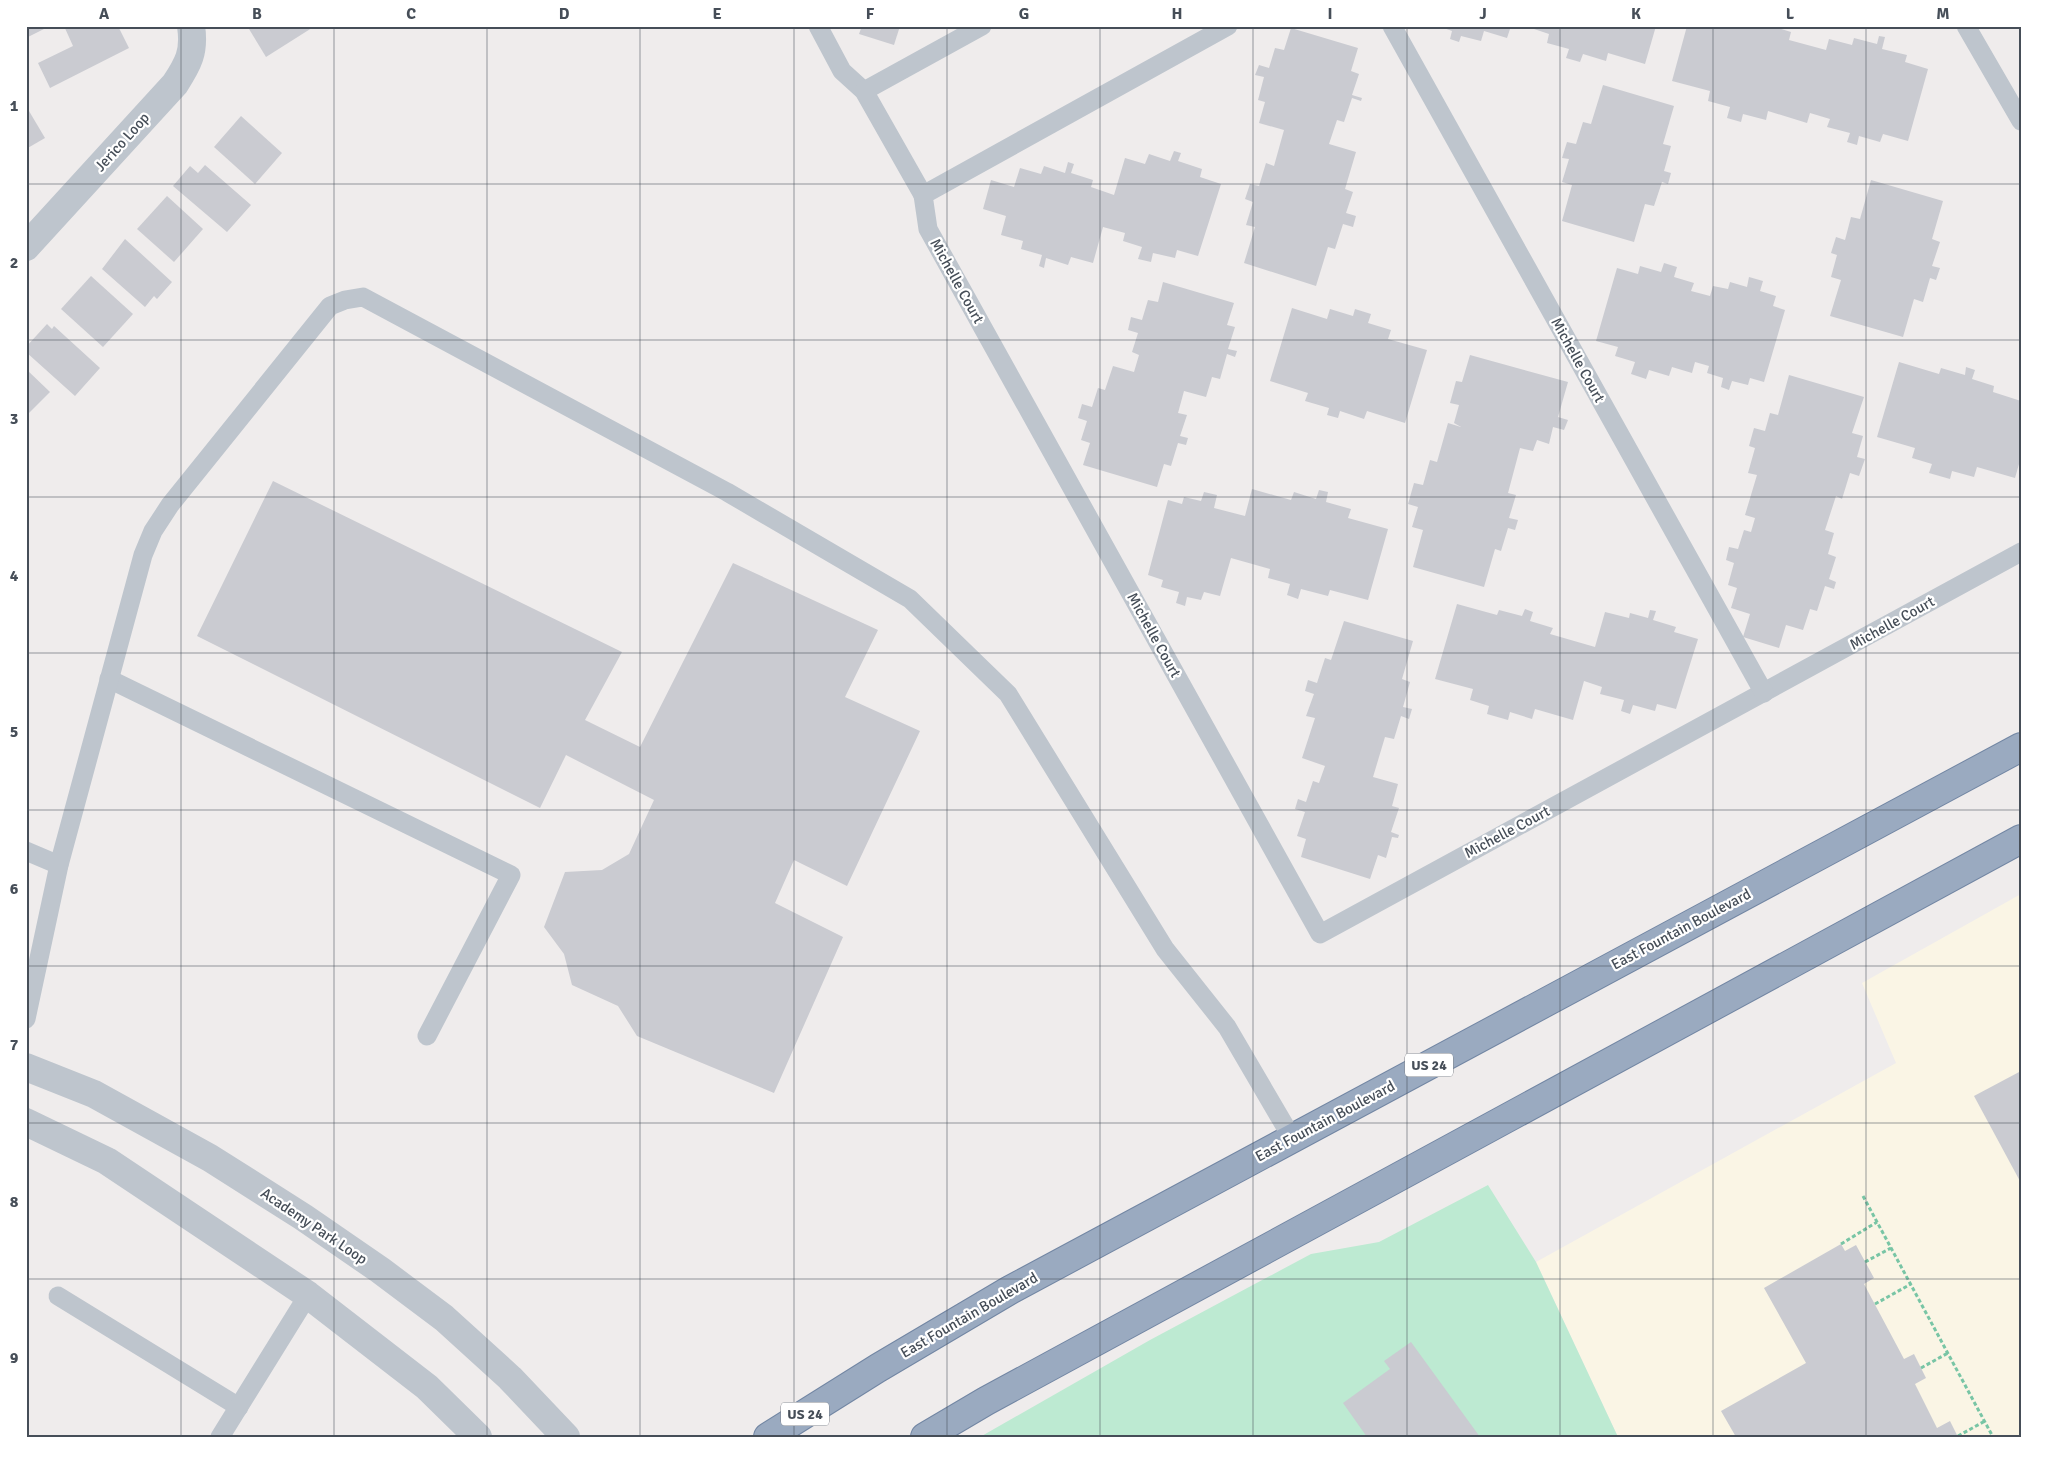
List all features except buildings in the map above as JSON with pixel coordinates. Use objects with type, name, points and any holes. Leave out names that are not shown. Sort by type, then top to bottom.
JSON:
[{"type":"highway","name":"East Fountain Boulevard","points":[[768,1437],[878,1368],[1010,1290],[2021,746]]},
{"type":"highway","points":[[925,1437],[986,1401],[2021,839]]},
{"type":"street","name":"Jerico Loop","points":[[26,247],[175,84],[189,62],[193,36],[191,26]]},
{"type":"street","name":"Academy Park Loop","points":[[26,1067],[94,1094],[210,1158],[380,1270],[444,1318],[510,1378],[566,1437]]},
{"type":"street","points":[[26,1122],[108,1161],[308,1295],[427,1387],[478,1437]]},
{"type":"lane","points":[[818,26],[842,70],[864,91],[923,195],[1228,26]]},
{"type":"lane","points":[[864,91],[982,26]]},
{"type":"lane","name":"Michelle Court","points":[[1392,26],[1764,693]]},
{"type":"lane","points":[[1966,26],[2021,121]]},
{"type":"lane","name":"Michelle Court","points":[[923,195],[928,229],[1320,934],[2021,552]]},
{"type":"lane","points":[[26,1020],[59,865],[143,555],[153,531],[170,505],[330,306],[345,300],[363,297],[727,492],[910,599],[1008,694],[1165,949],[1227,1027],[1292,1138]]},
{"type":"lane","points":[[109,680],[510,874],[426,1036]]},
{"type":"lane","points":[[26,851],[59,865]]},
{"type":"lane","points":[[220,1437],[308,1295]]},
{"type":"lane","points":[[58,1296],[238,1407]]},
{"type":"path","points":[[1863,1196],[1993,1437]]},
{"type":"path","points":[[1841,1244],[1877,1222]]},
{"type":"path","points":[[1864,1262],[1891,1248]]},
{"type":"path","points":[[1875,1304],[1911,1284]]},
{"type":"path","points":[[1921,1368],[1948,1353]]},
{"type":"path","points":[[1958,1436],[1985,1421]]},
{"type":"shaded area","points":[[2021,894],[2021,1437],[1618,1437],[1536,1262],[1896,1063],[1862,983]]},
{"type":"green space","points":[[1488,1185],[1536,1262],[1618,1437],[980,1437],[1150,1340],[1311,1254],[1379,1242]]}]
